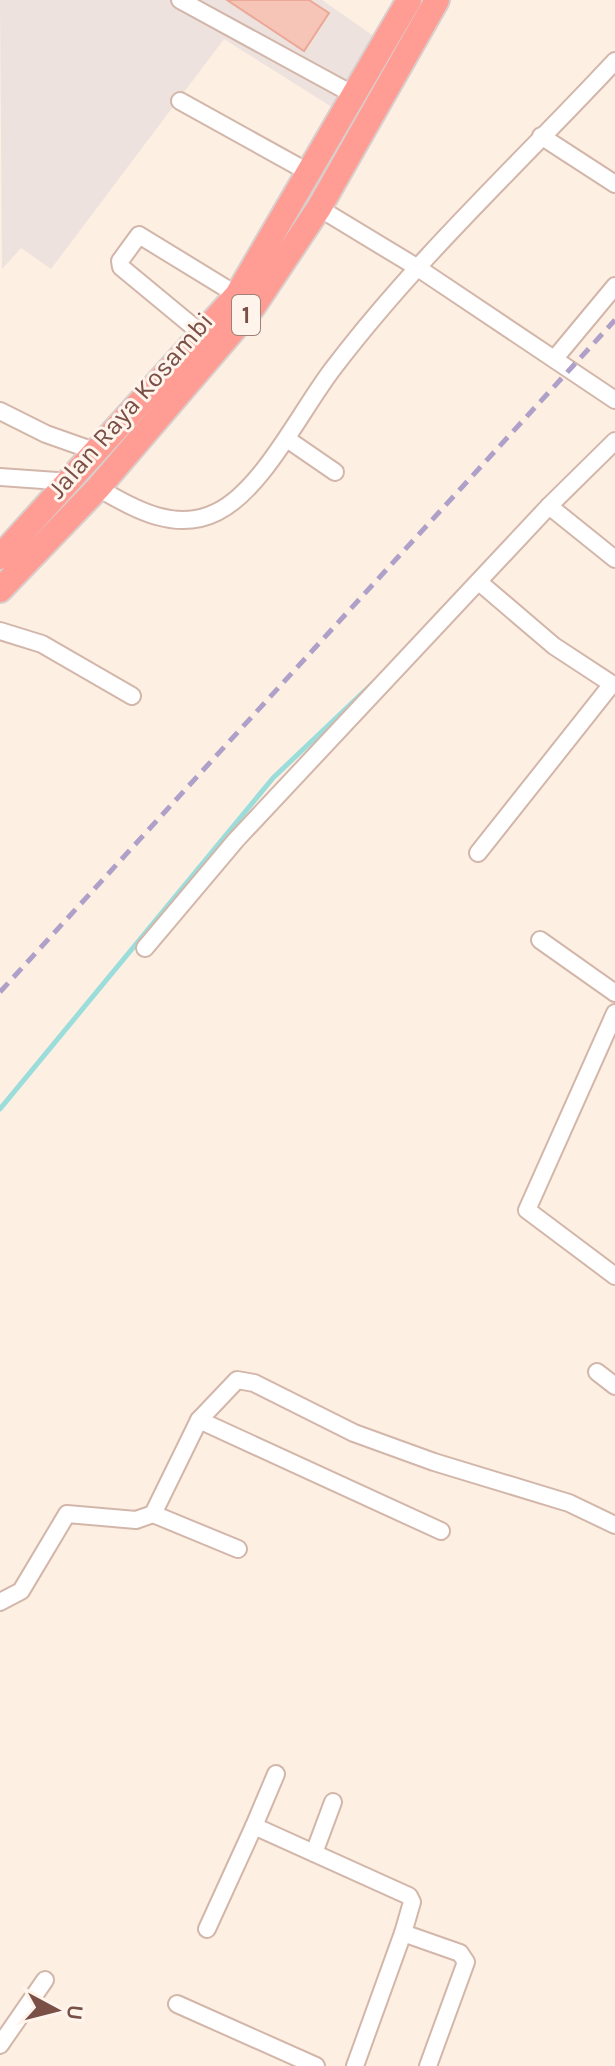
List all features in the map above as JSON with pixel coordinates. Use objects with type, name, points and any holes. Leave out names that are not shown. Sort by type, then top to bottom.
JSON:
[{"type":"highway","name":"Jalan Raya Kosambi","points":[[0,557],[237,295],[409,0]]},
{"type":"highway","name":"Jalan Raya Kosambi","points":[[0,590],[98,488],[253,307],[319,208],[437,0]]},
{"type":"street","points":[[180,0],[354,95]]},
{"type":"street","points":[[98,488],[130,507],[180,521],[198,518],[232,502],[287,439],[334,367],[418,268],[615,61]]},
{"type":"street","points":[[180,101],[308,172]]},
{"type":"street","points":[[541,136],[615,184]]},
{"type":"street","points":[[319,208],[556,357],[615,400]]},
{"type":"street","points":[[202,334],[121,267],[120,261],[139,235],[142,233],[237,295]]},
{"type":"street","points":[[556,357],[615,286]]},
{"type":"street","points":[[0,411],[46,434],[97,452]]},
{"type":"street","points":[[287,439],[335,472]]},
{"type":"street","points":[[145,948],[236,840],[549,506],[615,441]]},
{"type":"street","points":[[0,477],[71,482]]},
{"type":"street","points":[[549,506],[615,559]]},
{"type":"street","points":[[478,853],[614,685],[554,646],[479,582]]},
{"type":"street","points":[[0,631],[42,644],[132,696]]},
{"type":"street","points":[[540,940],[615,993]]},
{"type":"street","points":[[615,1013],[527,1210],[528,1215],[615,1276]]},
{"type":"street","points":[[597,1372],[615,1386]]},
{"type":"street","points":[[153,1514],[199,1420],[232,1381],[248,1381],[354,1433],[434,1462],[569,1503],[614,1522]]},
{"type":"street","points":[[199,1420],[441,1531]]},
{"type":"street","points":[[0,1602],[21,1591],[67,1514],[136,1520],[153,1514],[238,1549]]},
{"type":"street","points":[[207,1929],[276,1774]]},
{"type":"street","points":[[314,1853],[333,1802]]},
{"type":"street","points":[[254,1826],[409,1896],[412,1902],[355,2066]]},
{"type":"street","points":[[403,1933],[460,1953],[466,1962],[428,2066]]},
{"type":"street","points":[[0,2045],[45,1980]]},
{"type":"street","points":[[177,2004],[316,2066]]},
{"type":"shaded area","points":[[0,0],[322,0],[375,37],[332,107],[224,39],[51,269],[21,248],[2,269]]},
{"type":"building","points":[[227,0],[309,0],[329,13],[304,51]]},
{"type":"waterway","points":[[0,1109],[273,778],[375,681]]},
{"type":"railway","points":[[0,992],[615,320]]}]
